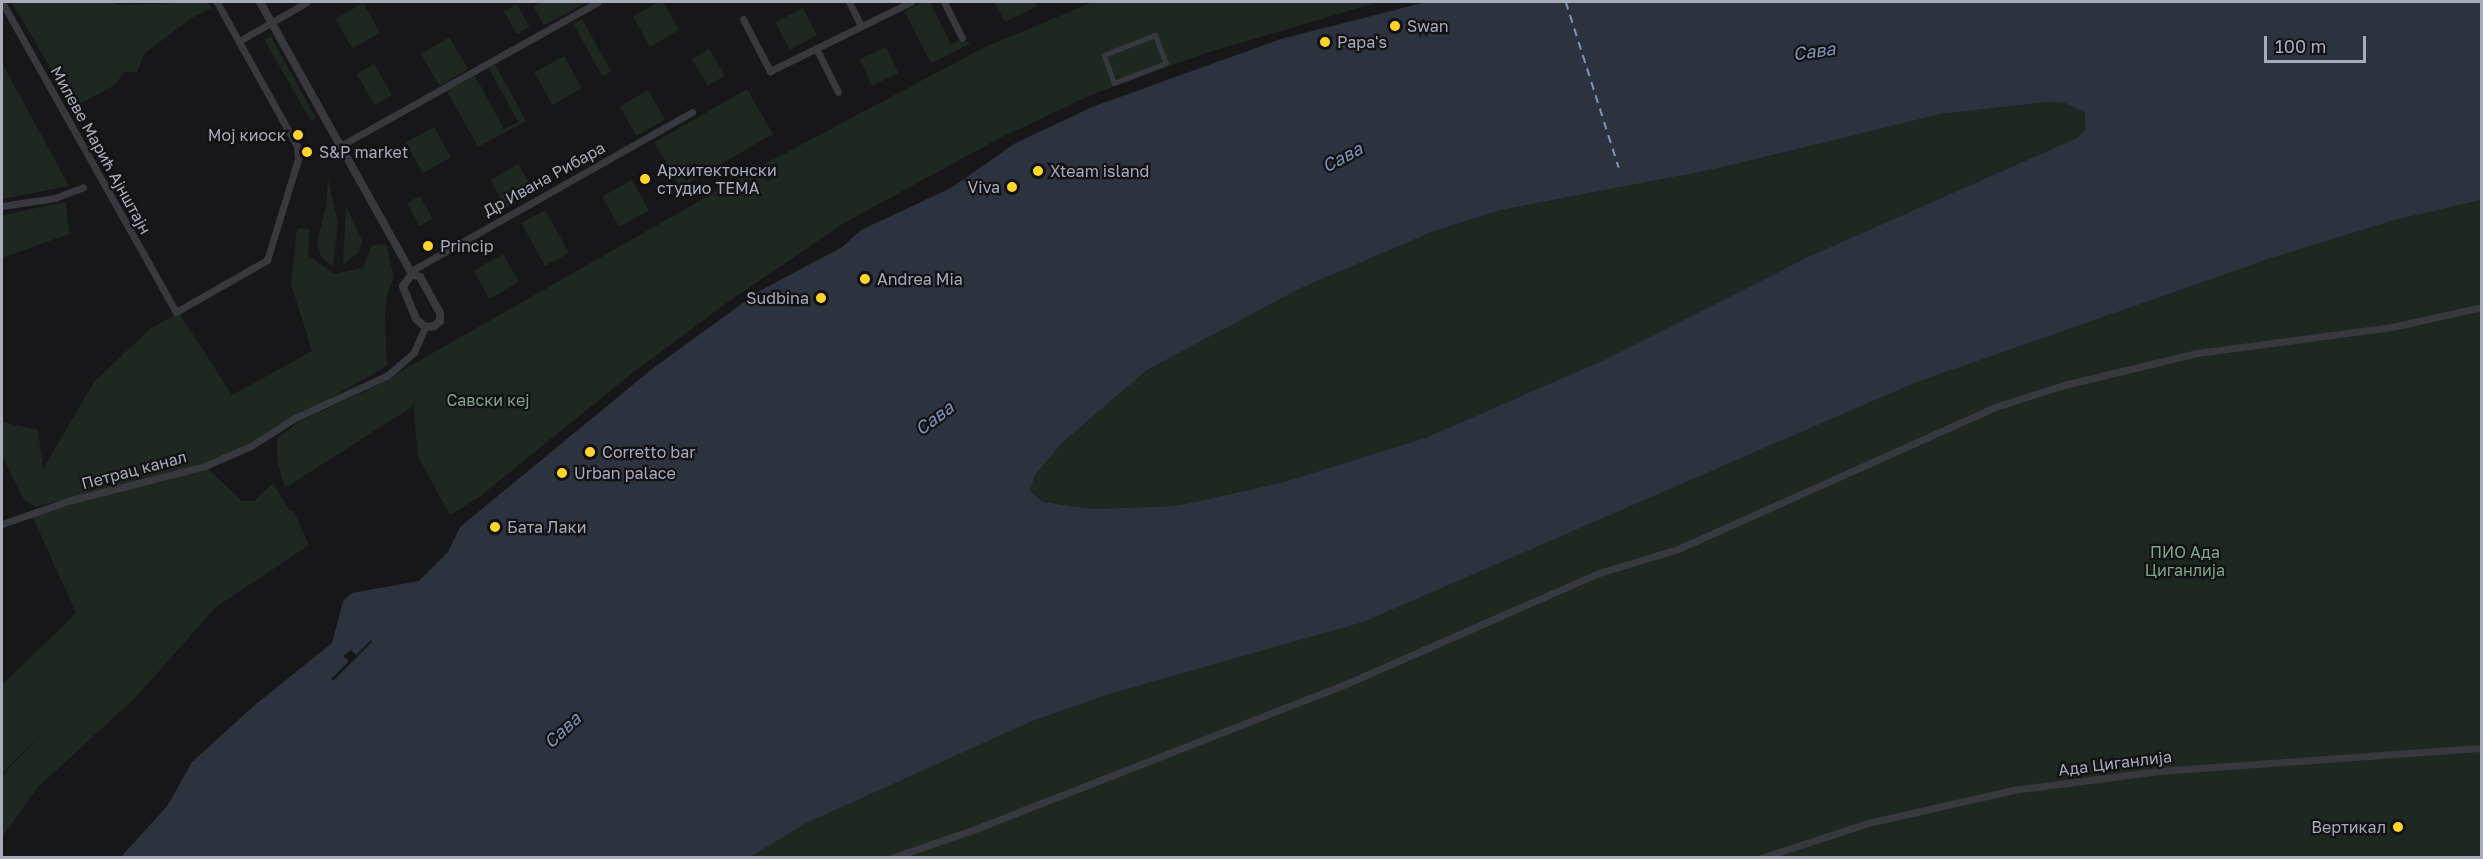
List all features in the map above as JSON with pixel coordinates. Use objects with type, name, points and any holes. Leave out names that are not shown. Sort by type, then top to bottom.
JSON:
[{"type":"street","name":"Милеве Марић Ајнштајн","points":[[2,2],[176,312],[270,256],[298,159],[297,146],[239,41]]},
{"type":"street","points":[[217,2],[239,41],[308,2]]},
{"type":"street","points":[[260,2],[411,272],[420,277],[440,313],[438,324],[425,327],[416,319],[403,286],[411,272]]},
{"type":"street","points":[[340,146],[598,2]]},
{"type":"street","points":[[849,2],[861,26]]},
{"type":"street","points":[[743,19],[770,71],[911,2]]},
{"type":"street","points":[[944,2],[962,38]]},
{"type":"street","points":[[1155,36],[1166,63],[1114,83],[1104,55],[1155,36]]},
{"type":"street","points":[[816,48],[838,93]]},
{"type":"street","name":"Др Ивана Рибара","points":[[411,272],[692,112]]},
{"type":"street","points":[[2,206],[55,198],[83,187]]},
{"type":"street","points":[[891,858],[973,830],[1355,680],[1599,573],[1678,549],[1995,407],[2064,385],[2197,353],[2392,327],[2481,307]]},
{"type":"street","name":"Петрац канал","points":[[2,524],[68,501],[205,466],[270,435],[295,418],[388,375],[414,352],[425,327]]},
{"type":"street","name":"Ада Циганлија","points":[[1761,858],[1879,820],[2013,790],[2159,771],[2481,748]]},
{"type":"green space","points":[[112,2],[118,5],[208,2],[212,8],[193,17],[145,53],[137,72],[124,72],[115,85],[74,107],[12,3]]},
{"type":"green space","points":[[542,2],[588,2],[544,25],[533,6]]},
{"type":"green space","points":[[663,2],[679,30],[650,47],[633,16]]},
{"type":"green space","points":[[924,2],[930,2],[951,44],[960,40],[971,43],[931,63],[904,11]]},
{"type":"green space","points":[[994,2],[1035,2],[1037,6],[1005,22]]},
{"type":"green space","name":"Савски кеј","points":[[1093,2],[1379,2],[1206,53],[1093,94],[996,140],[844,223],[728,302],[631,374],[478,498],[450,515],[418,457],[413,401],[412,407],[285,488],[277,460],[277,439],[300,421],[368,390],[759,167],[983,48]]},
{"type":"green space","points":[[363,3],[380,32],[352,48],[335,19]]},
{"type":"green space","points":[[517,4],[530,27],[516,34],[504,11]]},
{"type":"green space","points":[[803,8],[817,36],[789,50],[775,22]]},
{"type":"green space","points":[[582,19],[611,71],[602,76],[573,24]]},
{"type":"green space","points":[[271,37],[316,118],[311,121],[264,39]]},
{"type":"green space","points":[[449,37],[468,69],[440,86],[421,54]]},
{"type":"green space","points":[[886,47],[898,73],[872,86],[860,59]]},
{"type":"green space","points":[[709,49],[725,76],[708,86],[692,59]]},
{"type":"green space","points":[[564,56],[582,88],[552,105],[534,72]]},
{"type":"green space","points":[[2,63],[69,186],[2,199]]},
{"type":"green space","points":[[374,64],[392,95],[375,105],[357,74]]},
{"type":"green space","points":[[495,64],[526,121],[478,147],[447,91],[475,76],[504,129],[518,122],[489,68]]},
{"type":"green space","points":[[747,89],[773,134],[680,188],[654,142]]},
{"type":"green space","points":[[648,90],[665,119],[636,136],[619,106]]},
{"type":"green space","points":[[2047,102],[2065,103],[2085,113],[2085,130],[2077,138],[1810,256],[1604,360],[1425,438],[1284,482],[1176,506],[1094,509],[1043,502],[1030,491],[1035,475],[1062,443],[1147,370],[1299,289],[1434,231],[1501,210],[1715,169],[1941,114]]},
{"type":"green space","points":[[434,127],[451,158],[423,173],[406,143]]},
{"type":"green space","name":"ПИО Ада Циганлија","points":[[2481,159],[2481,857],[659,858]]},
{"type":"green space","points":[[518,164],[534,192],[506,208],[490,180]]},
{"type":"green space","points":[[328,179],[338,224],[333,267],[321,256],[317,243],[326,207]]},
{"type":"green space","points":[[632,180],[649,211],[619,227],[602,196]]},
{"type":"green space","points":[[420,196],[433,219],[419,226],[407,203]]},
{"type":"green space","points":[[66,202],[69,234],[2,258],[2,215]]},
{"type":"green space","points":[[346,206],[362,240],[359,252],[343,265]]},
{"type":"green space","points":[[545,210],[569,253],[545,266],[521,223]]},
{"type":"green space","points":[[297,228],[309,229],[308,255],[334,274],[363,268],[372,245],[386,244],[394,277],[388,291],[385,314],[387,366],[225,458],[36,507],[24,500],[2,456],[2,422],[38,430],[43,469],[94,382],[150,329],[179,313],[232,395],[312,351],[291,284]]},
{"type":"green space","points":[[503,254],[519,282],[490,299],[474,271]]},
{"type":"green space","points":[[205,466],[242,501],[254,501],[273,483],[290,511],[293,510],[309,545],[216,607],[135,698],[38,787],[2,837],[2,776],[52,722],[2,774],[2,685],[76,613],[31,513]]},
{"type":"water","name":"Сава","points":[[1426,2],[2481,2],[2481,200],[2394,220],[2271,258],[1914,383],[1363,622],[1109,694],[1032,721],[804,824],[750,857],[120,858],[168,805],[192,762],[256,704],[332,643],[343,601],[352,593],[419,581],[448,552],[460,527],[652,369],[758,292],[842,247],[861,230],[951,188],[1014,144],[1092,107],[1281,39]],"holes":[[[2047,102],[2065,103],[2085,113],[2085,130],[2077,138],[1810,256],[1604,360],[1425,438],[1284,482],[1176,506],[1094,509],[1043,502],[1030,491],[1035,475],[1062,443],[1147,370],[1299,289],[1434,231],[1501,210],[1715,169],[1941,114]]]},
{"type":"pier","points":[[371,640],[372,642],[333,681],[331,679],[349,661],[343,656],[351,650],[356,655]]},
{"type":"ferry route","points":[[1566,2],[1619,168]]},
{"type":"place","name":"Swan","points":[[1395,26]]},
{"type":"place","name":"Papa's","points":[[1325,42]]},
{"type":"place","name":"Мој киоск","points":[[298,135]]},
{"type":"place","name":"S&P market","points":[[307,152]]},
{"type":"place","name":"Xteam island","points":[[1038,171]]},
{"type":"place","name":"Архитектонски студио ТЕМА","points":[[645,179]]},
{"type":"place","name":"Viva","points":[[1012,187]]},
{"type":"place","name":"Princip","points":[[428,246]]},
{"type":"place","name":"Andrea Mia","points":[[865,279]]},
{"type":"place","name":"Sudbina","points":[[821,298]]},
{"type":"place","name":"Corretto bar","points":[[590,452]]},
{"type":"place","name":"Urban palace","points":[[562,473]]},
{"type":"place","name":"Бата Лаки","points":[[495,527]]},
{"type":"place","name":"Вертикал","points":[[2398,827]]}]
